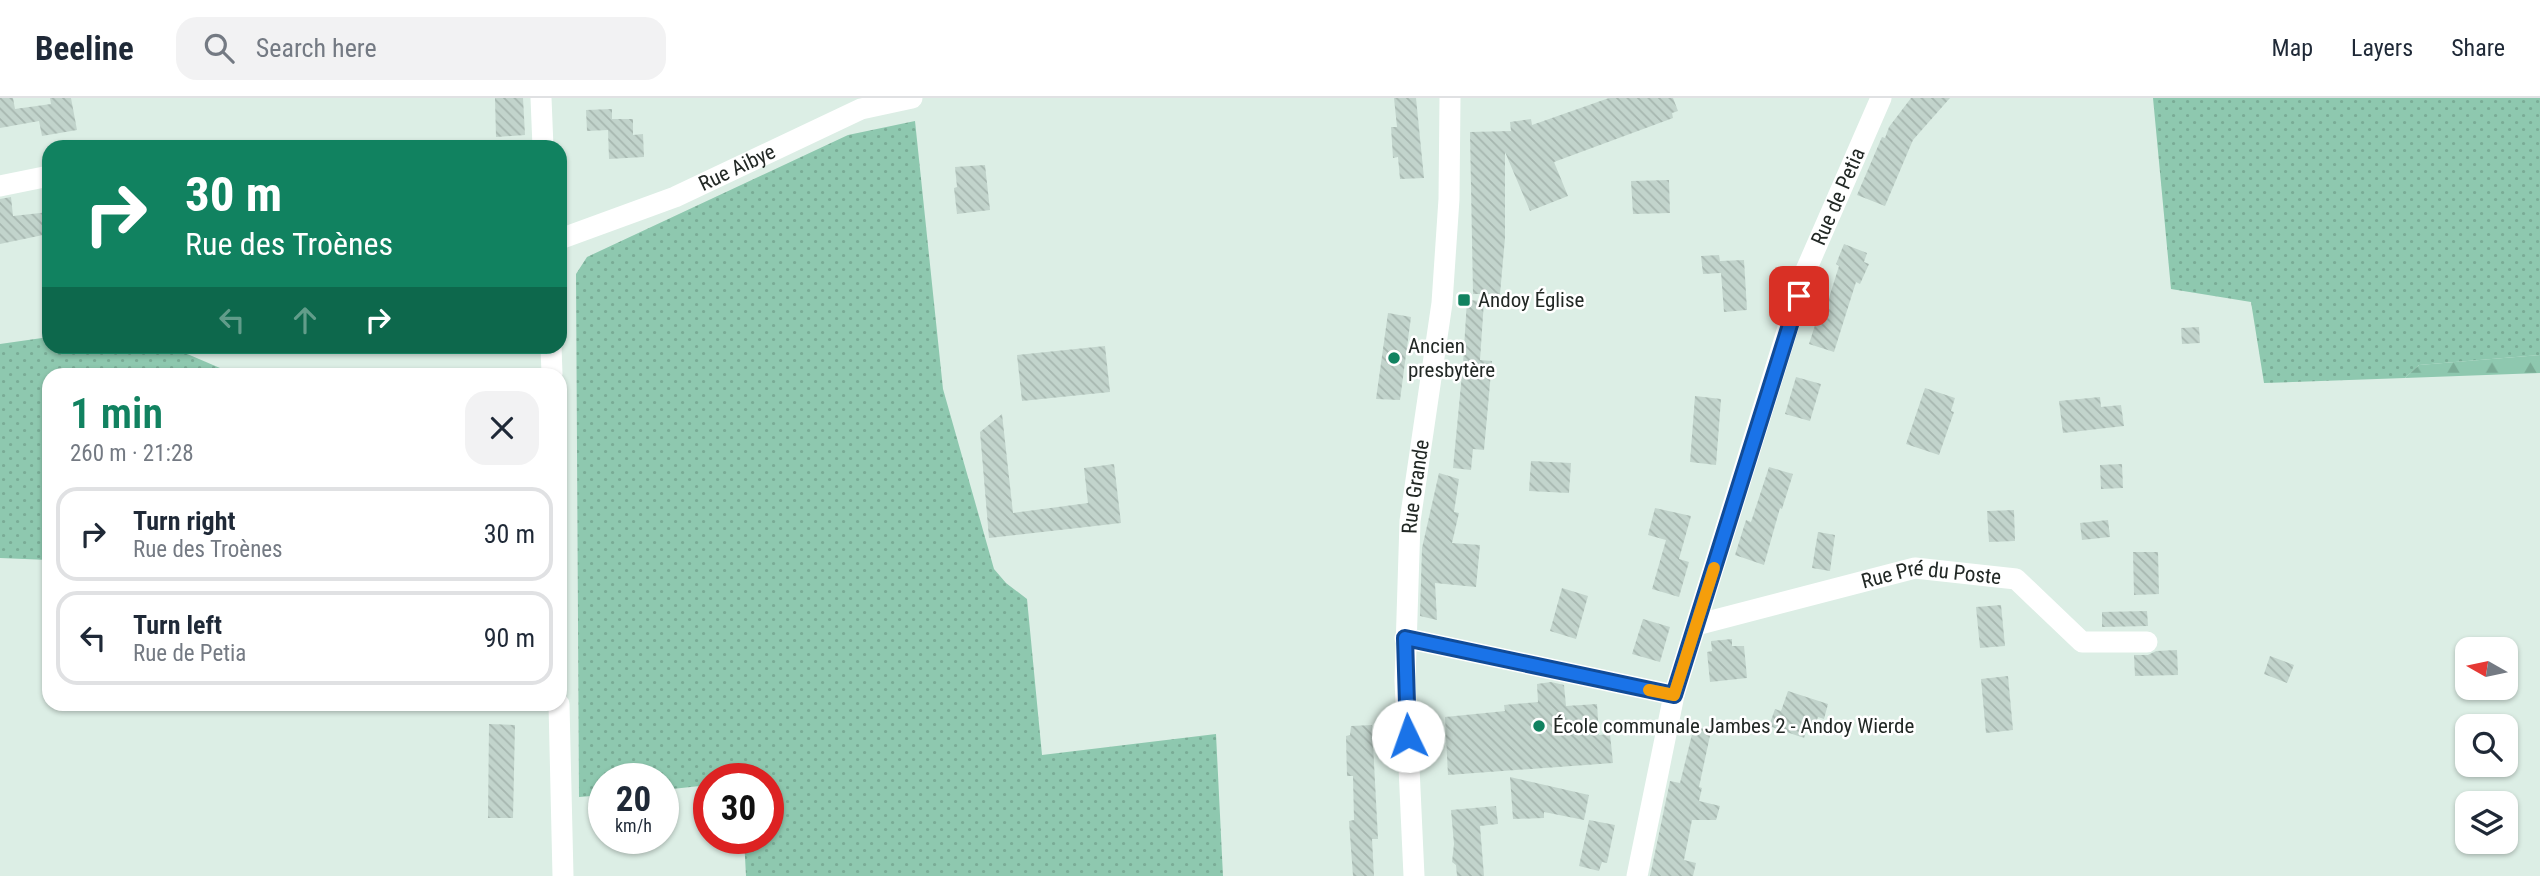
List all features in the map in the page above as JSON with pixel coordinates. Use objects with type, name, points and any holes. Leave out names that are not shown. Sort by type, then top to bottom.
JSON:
[{"type":"street","points":[[541,98],[543,140]]},
{"type":"street","name":"Rue Aibye","points":[[567,236],[675,197],[861,109],[912,98]]},
{"type":"street","name":"Rue Grande","points":[[1414,876],[1405,638],[1413,487],[1442,303],[1449,199],[1450,98]]},
{"type":"street","name":"Rue de Petia","points":[[1637,876],[1674,695],[1807,270],[1881,98]]},
{"type":"street","points":[[0,186],[42,177]]},
{"type":"street","name":"Rue Pré du Poste","points":[[1696,625],[1915,568],[2016,579],[2082,642],[2147,642]]},
{"type":"street","points":[[1405,638],[1674,695]]},
{"type":"street","points":[[559,711],[563,876]]},
{"type":"green space","points":[[2153,98],[2540,98],[2540,355],[2419,365],[2405,378],[2264,383],[2251,302],[2171,289]]},
{"type":"green space","points":[[915,121],[943,389],[994,569],[1006,583],[1027,599],[1042,755],[1216,734],[1223,876],[746,876],[745,854],[784,854],[784,763],[693,763],[693,787],[679,788],[679,763],[588,763],[588,796],[579,797],[576,274],[587,257],[848,135]]},
{"type":"green space","points":[[42,338],[42,354],[187,354],[220,368],[42,368],[42,560],[0,558],[0,344]]},
{"type":"green space","points":[[2540,355],[2540,373],[2405,378],[2419,365]]},
{"type":"building","points":[[0,98],[13,98],[15,109],[51,104],[50,98],[71,98],[77,130],[42,136],[39,121],[0,128]]},
{"type":"building","points":[[495,98],[523,98],[525,135],[496,137]]},
{"type":"building","points":[[1394,98],[1416,98],[1424,178],[1400,179],[1398,157],[1393,158],[1391,127],[1397,127]]},
{"type":"building","points":[[1609,98],[1673,98],[1678,111],[1672,113],[1673,118],[1554,162],[1568,196],[1530,211],[1505,152],[1505,238],[1500,294],[1473,294],[1470,132],[1511,131],[1510,122],[1531,119],[1532,125]]},
{"type":"building","points":[[1911,98],[1950,98],[1913,140],[1885,206],[1857,195],[1882,137],[1885,138],[1889,127]]},
{"type":"building","points":[[612,109],[612,119],[633,119],[633,135],[643,134],[644,157],[609,159],[608,130],[587,131],[586,110]]},
{"type":"building","points":[[985,165],[990,210],[957,214],[955,167]]},
{"type":"building","points":[[1669,180],[1670,213],[1633,214],[1631,181]]},
{"type":"building","points":[[11,197],[13,216],[42,213],[42,235],[0,244],[0,199]]},
{"type":"building","points":[[1844,244],[1867,253],[1864,262],[1869,264],[1860,284],[1856,282],[1834,352],[1809,344],[1823,300],[1828,301],[1839,266],[1836,264]]},
{"type":"building","points":[[1719,255],[1720,261],[1744,260],[1747,310],[1724,312],[1721,273],[1703,274],[1701,256]]},
{"type":"building","points":[[1467,300],[1484,301],[1480,360],[1492,361],[1484,450],[1473,449],[1471,470],[1453,468]]},
{"type":"building","name":"Ancien presbytère","points":[[1388,313],[1411,317],[1400,400],[1376,399]]},
{"type":"building","points":[[2199,327],[2200,343],[2182,344],[2181,328]]},
{"type":"building","points":[[1105,346],[1110,392],[1022,401],[1017,355]]},
{"type":"building","points":[[1796,377],[1821,384],[1810,421],[1785,414]]},
{"type":"building","points":[[1925,388],[1955,398],[1951,411],[1954,412],[1939,455],[1906,444]]},
{"type":"building","points":[[1695,396],[1721,399],[1716,465],[1690,462]]},
{"type":"building","points":[[2100,397],[2101,407],[2121,405],[2124,426],[2063,433],[2059,401]]},
{"type":"building","points":[[1002,414],[1013,513],[1088,503],[1084,468],[1114,464],[1121,523],[989,538],[980,432]]},
{"type":"building","points":[[1531,461],[1571,463],[1569,493],[1529,491]]},
{"type":"building","points":[[2122,464],[2123,488],[2101,489],[2100,465]]},
{"type":"building","points":[[1769,467],[1793,474],[1764,565],[1735,555],[1746,520],[1751,522]]},
{"type":"building","points":[[1439,473],[1459,479],[1454,512],[1459,513],[1452,543],[1480,545],[1476,587],[1435,583],[1437,620],[1420,616],[1420,613],[1422,548]]},
{"type":"building","points":[[1655,508],[1691,516],[1679,559],[1689,562],[1679,597],[1652,589],[1666,540],[1648,535]]},
{"type":"building","points":[[2014,510],[2015,541],[1989,542],[1987,511]]},
{"type":"building","points":[[2108,520],[2110,537],[2082,540],[2080,523]]},
{"type":"building","points":[[1818,532],[1835,535],[1830,571],[1812,568]]},
{"type":"building","points":[[2133,552],[2158,552],[2159,594],[2134,595]]},
{"type":"building","points":[[1562,588],[1588,596],[1576,639],[1550,631]]},
{"type":"building","points":[[2001,605],[2005,646],[1980,648],[1976,607]]},
{"type":"building","points":[[2147,611],[2148,626],[2102,627],[2102,612]]},
{"type":"building","points":[[1643,619],[1670,627],[1660,662],[1632,654]]},
{"type":"building","points":[[1732,639],[1732,646],[1744,646],[1747,678],[1710,682],[1707,652],[1712,651],[1711,641]]},
{"type":"building","points":[[2177,650],[2178,675],[2135,676],[2134,655]]},
{"type":"building","points":[[2270,656],[2294,665],[2287,683],[2264,674]]},
{"type":"building","points":[[2008,676],[2013,730],[1986,733],[1981,679]]},
{"type":"building","points":[[1551,682],[1564,685],[1566,706],[1597,704],[1599,735],[1610,734],[1613,763],[1448,775],[1445,717],[1505,711],[1504,705],[1538,702],[1537,684]]},
{"type":"building","points":[[1788,691],[1828,704],[1824,719],[1818,717],[1814,728],[1808,726],[1804,738],[1769,726],[1775,709],[1781,711]]},
{"type":"building","points":[[489,724],[515,725],[513,818],[488,818]]},
{"type":"building","points":[[1372,725],[1378,839],[1372,839],[1374,876],[1353,876],[1349,821],[1354,820],[1353,776],[1347,776],[1346,736],[1350,735],[1351,726]]},
{"type":"building","points":[[1694,726],[1711,731],[1699,787],[1702,788],[1699,801],[1720,806],[1716,820],[1692,820],[1684,860],[1696,863],[1693,876],[1650,876],[1670,781],[1680,783]]},
{"type":"building","points":[[1510,777],[1589,795],[1584,820],[1544,812],[1544,818],[1513,819]]},
{"type":"building","points":[[1496,806],[1498,824],[1480,826],[1484,876],[1457,876],[1456,865],[1452,862],[1454,844],[1451,810]]},
{"type":"building","points":[[1589,820],[1615,825],[1607,863],[1602,862],[1599,871],[1579,866]]},
{"type":"slow traffic","points":[[1649,690],[1674,695],[1714,568]]},
{"type":"place","name":"Andoy Église","points":[[1464,300]]},
{"type":"place","name":"Ancien presbytère","points":[[1394,358]]},
{"type":"place","name":"École communale Jambes 2 - Andoy Wierde","points":[[1539,726]]},
{"type":"route","points":[[1408,736],[1405,638],[1674,695],[1799,296]]}]
